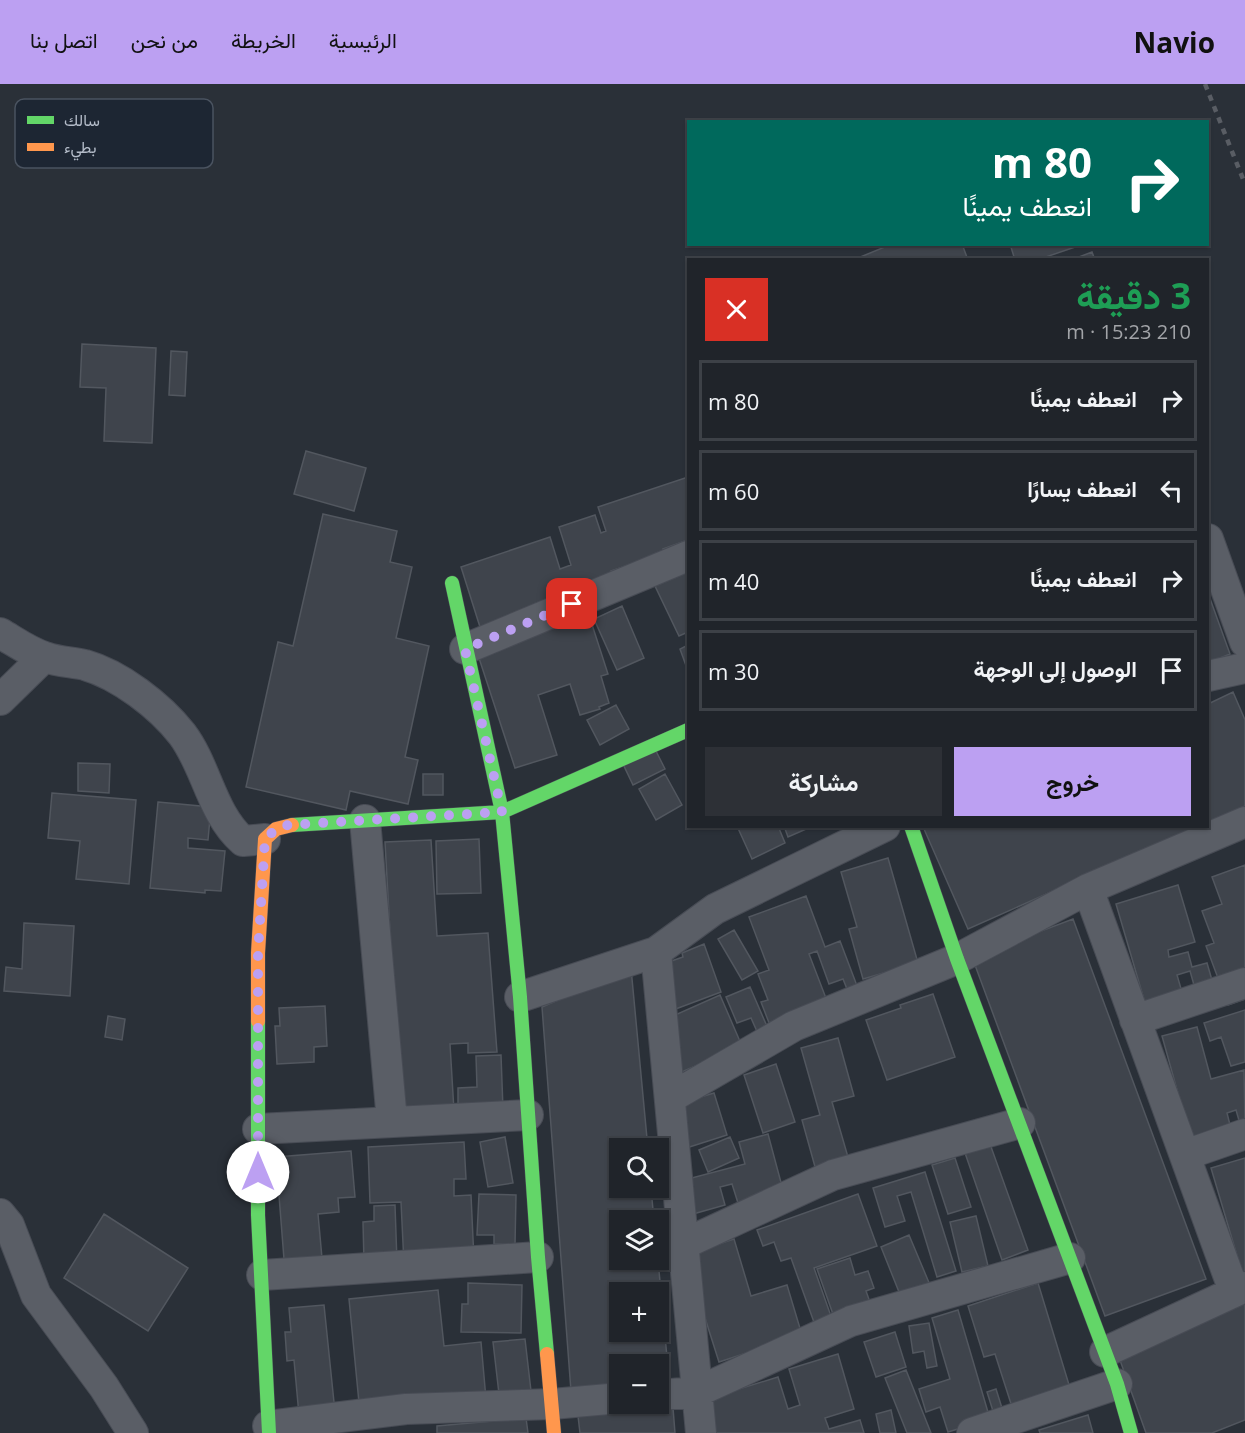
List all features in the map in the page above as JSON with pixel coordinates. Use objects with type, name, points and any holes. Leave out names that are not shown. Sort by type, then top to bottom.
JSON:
[{"type":"street","points":[[1209,541],[1245,642]]},
{"type":"street","points":[[465,649],[687,556]]},
{"type":"street","points":[[452,583],[502,812],[520,997],[538,1257],[554,1433]]},
{"type":"street","points":[[0,633],[45,657],[87,666],[119,680],[166,714],[184,736],[230,830],[243,841],[265,839],[276,829],[288,825],[502,812],[687,730]]},
{"type":"street","points":[[0,700],[45,657]]},
{"type":"street","points":[[1209,676],[1245,668]]},
{"type":"street","points":[[365,820],[392,1122]]},
{"type":"street","points":[[670,1098],[794,1026],[957,959],[1088,889],[1245,822]]},
{"type":"street","points":[[520,997],[656,951],[715,909],[881,828]]},
{"type":"street","points":[[912,828],[957,959],[1117,1384],[1131,1433]]},
{"type":"street","points":[[265,839],[258,953],[258,1215],[268,1430],[407,1421],[609,1399]]},
{"type":"street","points":[[1088,889],[1185,1155],[1240,1289],[1105,1352]]},
{"type":"street","points":[[656,951],[701,1433]]},
{"type":"street","points":[[1135,1020],[1245,983]]},
{"type":"street","points":[[258,1129],[528,1115]]},
{"type":"street","points":[[684,1244],[833,1175],[1020,1123]]},
{"type":"street","points":[[1185,1155],[1245,1134]]},
{"type":"street","points":[[0,1214],[9,1225],[36,1295],[104,1387],[133,1433]]},
{"type":"street","points":[[262,1275],[538,1257]]},
{"type":"street","points":[[669,1394],[697,1392],[851,1321],[1070,1258]]},
{"type":"street","points":[[972,1433],[1117,1384]]},
{"type":"building","points":[[887,246],[963,246],[967,258],[858,258]]},
{"type":"building","points":[[1011,246],[1078,246],[1043,258],[1014,258]]},
{"type":"building","points":[[1092,252],[1094,258],[1076,258]]},
{"type":"building","points":[[82,344],[156,348],[152,443],[104,441],[106,388],[80,387]]},
{"type":"building","points":[[171,351],[187,352],[185,396],[169,395]]},
{"type":"building","points":[[306,451],[366,468],[354,511],[294,494]]},
{"type":"building","points":[[687,477],[687,540],[663,549],[665,553],[611,571],[615,582],[480,627],[461,567],[550,537],[560,569],[571,565],[559,527],[595,515],[601,533],[606,531],[598,507]]},
{"type":"building","points":[[323,514],[397,531],[390,562],[412,567],[396,638],[429,646],[405,757],[418,760],[408,804],[350,791],[346,810],[246,787],[278,642],[293,646]]},
{"type":"building","points":[[686,571],[687,632],[679,636],[655,586]]},
{"type":"building","points":[[1209,596],[1230,654],[1209,663]]},
{"type":"building","points":[[622,606],[644,658],[617,670],[594,619]]},
{"type":"building","points":[[587,609],[608,674],[601,676],[609,703],[599,707],[600,709],[580,715],[570,684],[538,695],[557,755],[515,768],[477,652]]},
{"type":"building","points":[[687,646],[687,668],[680,649]]},
{"type":"building","points":[[1233,692],[1245,720],[1245,806],[1209,823],[1209,704]]},
{"type":"building","points":[[616,705],[629,729],[600,745],[587,720]]},
{"type":"building","points":[[655,749],[665,769],[633,785],[623,764]]},
{"type":"building","points":[[78,763],[110,764],[109,793],[78,791]]},
{"type":"building","points":[[423,774],[443,774],[443,795],[423,795]]},
{"type":"building","points":[[665,774],[682,805],[656,820],[639,789]]},
{"type":"building","points":[[52,793],[136,800],[129,884],[76,879],[80,841],[48,838]]},
{"type":"building","points":[[158,802],[211,807],[208,840],[188,838],[188,848],[225,851],[221,891],[205,890],[205,893],[150,888]]},
{"type":"building","points":[[738,828],[779,828],[785,843],[752,859]]},
{"type":"building","points":[[785,828],[808,828],[788,837]]},
{"type":"building","points":[[926,828],[1195,828],[968,929],[924,829]]},
{"type":"building","points":[[479,839],[481,893],[437,894],[436,841]]},
{"type":"building","points":[[431,840],[437,936],[488,933],[497,1052],[468,1053],[468,1043],[450,1044],[454,1111],[400,1114],[385,842]]},
{"type":"building","points":[[888,858],[918,963],[863,979],[849,929],[857,927],[841,872]]},
{"type":"building","points":[[1245,865],[1245,999],[1228,1005],[1206,946],[1214,943],[1202,911],[1222,904],[1212,877]]},
{"type":"building","points":[[1178,885],[1195,942],[1168,950],[1169,957],[1188,952],[1192,967],[1207,963],[1214,987],[1196,992],[1190,971],[1177,975],[1184,999],[1147,1010],[1116,904]]},
{"type":"building","points":[[806,896],[825,947],[840,941],[859,991],[849,994],[843,979],[829,984],[817,951],[809,954],[829,1006],[771,1028],[761,1002],[768,1000],[758,974],[769,970],[749,917]]},
{"type":"building","points":[[1073,919],[1206,1279],[1105,1316],[972,957]]},
{"type":"building","points":[[24,923],[74,926],[70,996],[4,991],[6,967],[22,969]]},
{"type":"building","points":[[734,930],[758,971],[742,980],[718,939]]},
{"type":"building","points":[[704,944],[721,992],[673,1010],[657,966],[683,957],[682,953]]},
{"type":"building","points":[[631,968],[647,1138],[609,1138],[609,1198],[652,1198],[653,1210],[609,1210],[609,1270],[659,1270],[660,1282],[609,1282],[609,1342],[666,1342],[667,1354],[609,1354],[609,1386],[571,1391],[542,1007]]},
{"type":"building","points":[[750,987],[769,1031],[759,1036],[751,1018],[737,1023],[726,997]]},
{"type":"building","points":[[933,994],[955,1057],[887,1080],[866,1020]]},
{"type":"building","points":[[720,995],[742,1046],[677,1074],[655,1024]]},
{"type":"building","points":[[325,1006],[327,1046],[314,1047],[314,1062],[277,1064],[275,1026],[280,1026],[279,1008]]},
{"type":"building","points":[[1245,1010],[1245,1062],[1231,1066],[1221,1037],[1210,1041],[1204,1023]]},
{"type":"building","points":[[108,1016],[125,1019],[122,1040],[105,1037]]},
{"type":"building","points":[[1197,1027],[1211,1079],[1244,1070],[1245,1123],[1240,1124],[1236,1110],[1227,1113],[1232,1133],[1192,1144],[1162,1036]]},
{"type":"building","points":[[838,1038],[854,1096],[832,1102],[850,1164],[817,1174],[802,1120],[820,1115],[801,1048]]},
{"type":"building","points":[[501,1055],[503,1109],[458,1111],[458,1088],[477,1087],[476,1056]]},
{"type":"building","points":[[776,1064],[795,1122],[763,1133],[744,1075]]},
{"type":"building","points":[[714,1093],[727,1135],[680,1150],[667,1107]]},
{"type":"building","points":[[768,1134],[783,1190],[738,1203],[732,1184],[720,1187],[725,1205],[693,1214],[684,1180],[745,1164],[739,1142]]},
{"type":"building","points":[[505,1137],[513,1183],[488,1187],[480,1142]]},
{"type":"building","points":[[730,1137],[739,1158],[708,1172],[699,1150]]},
{"type":"building","points":[[464,1142],[466,1179],[454,1179],[454,1196],[471,1195],[474,1260],[404,1264],[401,1202],[370,1203],[368,1147]]},
{"type":"building","points":[[990,1144],[1028,1250],[1002,1260],[965,1153]]},
{"type":"building","points":[[351,1151],[355,1197],[338,1198],[339,1212],[318,1214],[323,1269],[285,1272],[276,1157]]},
{"type":"building","points":[[955,1158],[971,1207],[948,1214],[932,1165]]},
{"type":"building","points":[[1245,1158],[1245,1276],[1243,1276],[1211,1168]]},
{"type":"building","points":[[925,1172],[956,1271],[937,1277],[911,1192],[897,1196],[905,1221],[885,1227],[873,1188]]},
{"type":"building","points":[[479,1194],[516,1195],[515,1245],[494,1244],[494,1235],[477,1235]]},
{"type":"building","points":[[858,1194],[877,1246],[814,1268],[832,1319],[815,1325],[791,1258],[781,1261],[774,1242],[763,1246],[757,1230]]},
{"type":"building","points":[[395,1205],[397,1262],[364,1263],[363,1222],[374,1221],[374,1206]]},
{"type":"building","points":[[104,1214],[188,1268],[148,1331],[64,1278]]},
{"type":"building","points":[[976,1216],[988,1266],[962,1272],[950,1222]]},
{"type":"building","points":[[909,1235],[930,1285],[901,1297],[881,1247]]},
{"type":"building","points":[[734,1239],[751,1296],[787,1285],[802,1335],[719,1362],[685,1255]]},
{"type":"building","points":[[850,1258],[855,1275],[868,1271],[874,1288],[866,1291],[871,1305],[834,1317],[817,1269]]},
{"type":"building","points":[[468,1283],[522,1285],[521,1333],[461,1332],[462,1304],[468,1304]]},
{"type":"building","points":[[1038,1283],[1070,1388],[1013,1410],[995,1354],[984,1357],[968,1306]]},
{"type":"building","points":[[438,1290],[444,1346],[481,1342],[486,1399],[360,1413],[349,1299]]},
{"type":"building","points":[[1245,1302],[1245,1420],[1212,1433],[1146,1433],[1116,1349]]},
{"type":"building","points":[[324,1305],[335,1412],[299,1415],[294,1360],[287,1361],[285,1332],[291,1332],[289,1308]]},
{"type":"building","points":[[958,1310],[990,1419],[948,1432],[940,1407],[926,1412],[919,1389],[950,1379],[932,1318]]},
{"type":"building","points":[[929,1323],[937,1366],[927,1368],[924,1351],[913,1353],[909,1326]]},
{"type":"building","points":[[895,1332],[906,1367],[876,1377],[864,1342]]},
{"type":"building","points":[[525,1339],[531,1391],[499,1394],[493,1342]]},
{"type":"building","points":[[838,1354],[854,1409],[825,1418],[829,1429],[860,1420],[864,1433],[710,1433],[700,1401],[778,1377],[788,1409],[800,1405],[789,1369]]},
{"type":"building","points":[[906,1370],[931,1433],[907,1433],[885,1378]]},
{"type":"building","points":[[996,1389],[1002,1408],[993,1411],[987,1392]]},
{"type":"building","points":[[669,1408],[673,1408],[675,1433],[580,1433],[578,1416],[609,1413],[669,1414]]},
{"type":"building","points":[[891,1410],[896,1433],[880,1433],[876,1414]]},
{"type":"building","points":[[1088,1415],[1093,1433],[1040,1433],[1039,1430]]},
{"type":"building","points":[[526,1418],[528,1433],[437,1433],[437,1426]]},
{"type":"railway","points":[[1205,84],[1245,184]]},
{"type":"traffic: fast","points":[[452,583],[502,812],[520,997],[547,1354]]},
{"type":"traffic: fast","points":[[292,825],[502,812],[687,730]]},
{"type":"traffic: fast","points":[[912,828],[957,959],[1117,1384],[1131,1433]]},
{"type":"traffic: fast","points":[[258,1021],[258,1215],[269,1433]]},
{"type":"traffic: slow","points":[[258,1021],[258,953],[265,839],[276,829],[292,825]]},
{"type":"traffic: slow","points":[[547,1354],[554,1433]]},
{"type":"route","points":[[258,1172],[258,953],[265,839],[276,829],[288,825],[502,812],[465,649],[572,604]]}]
